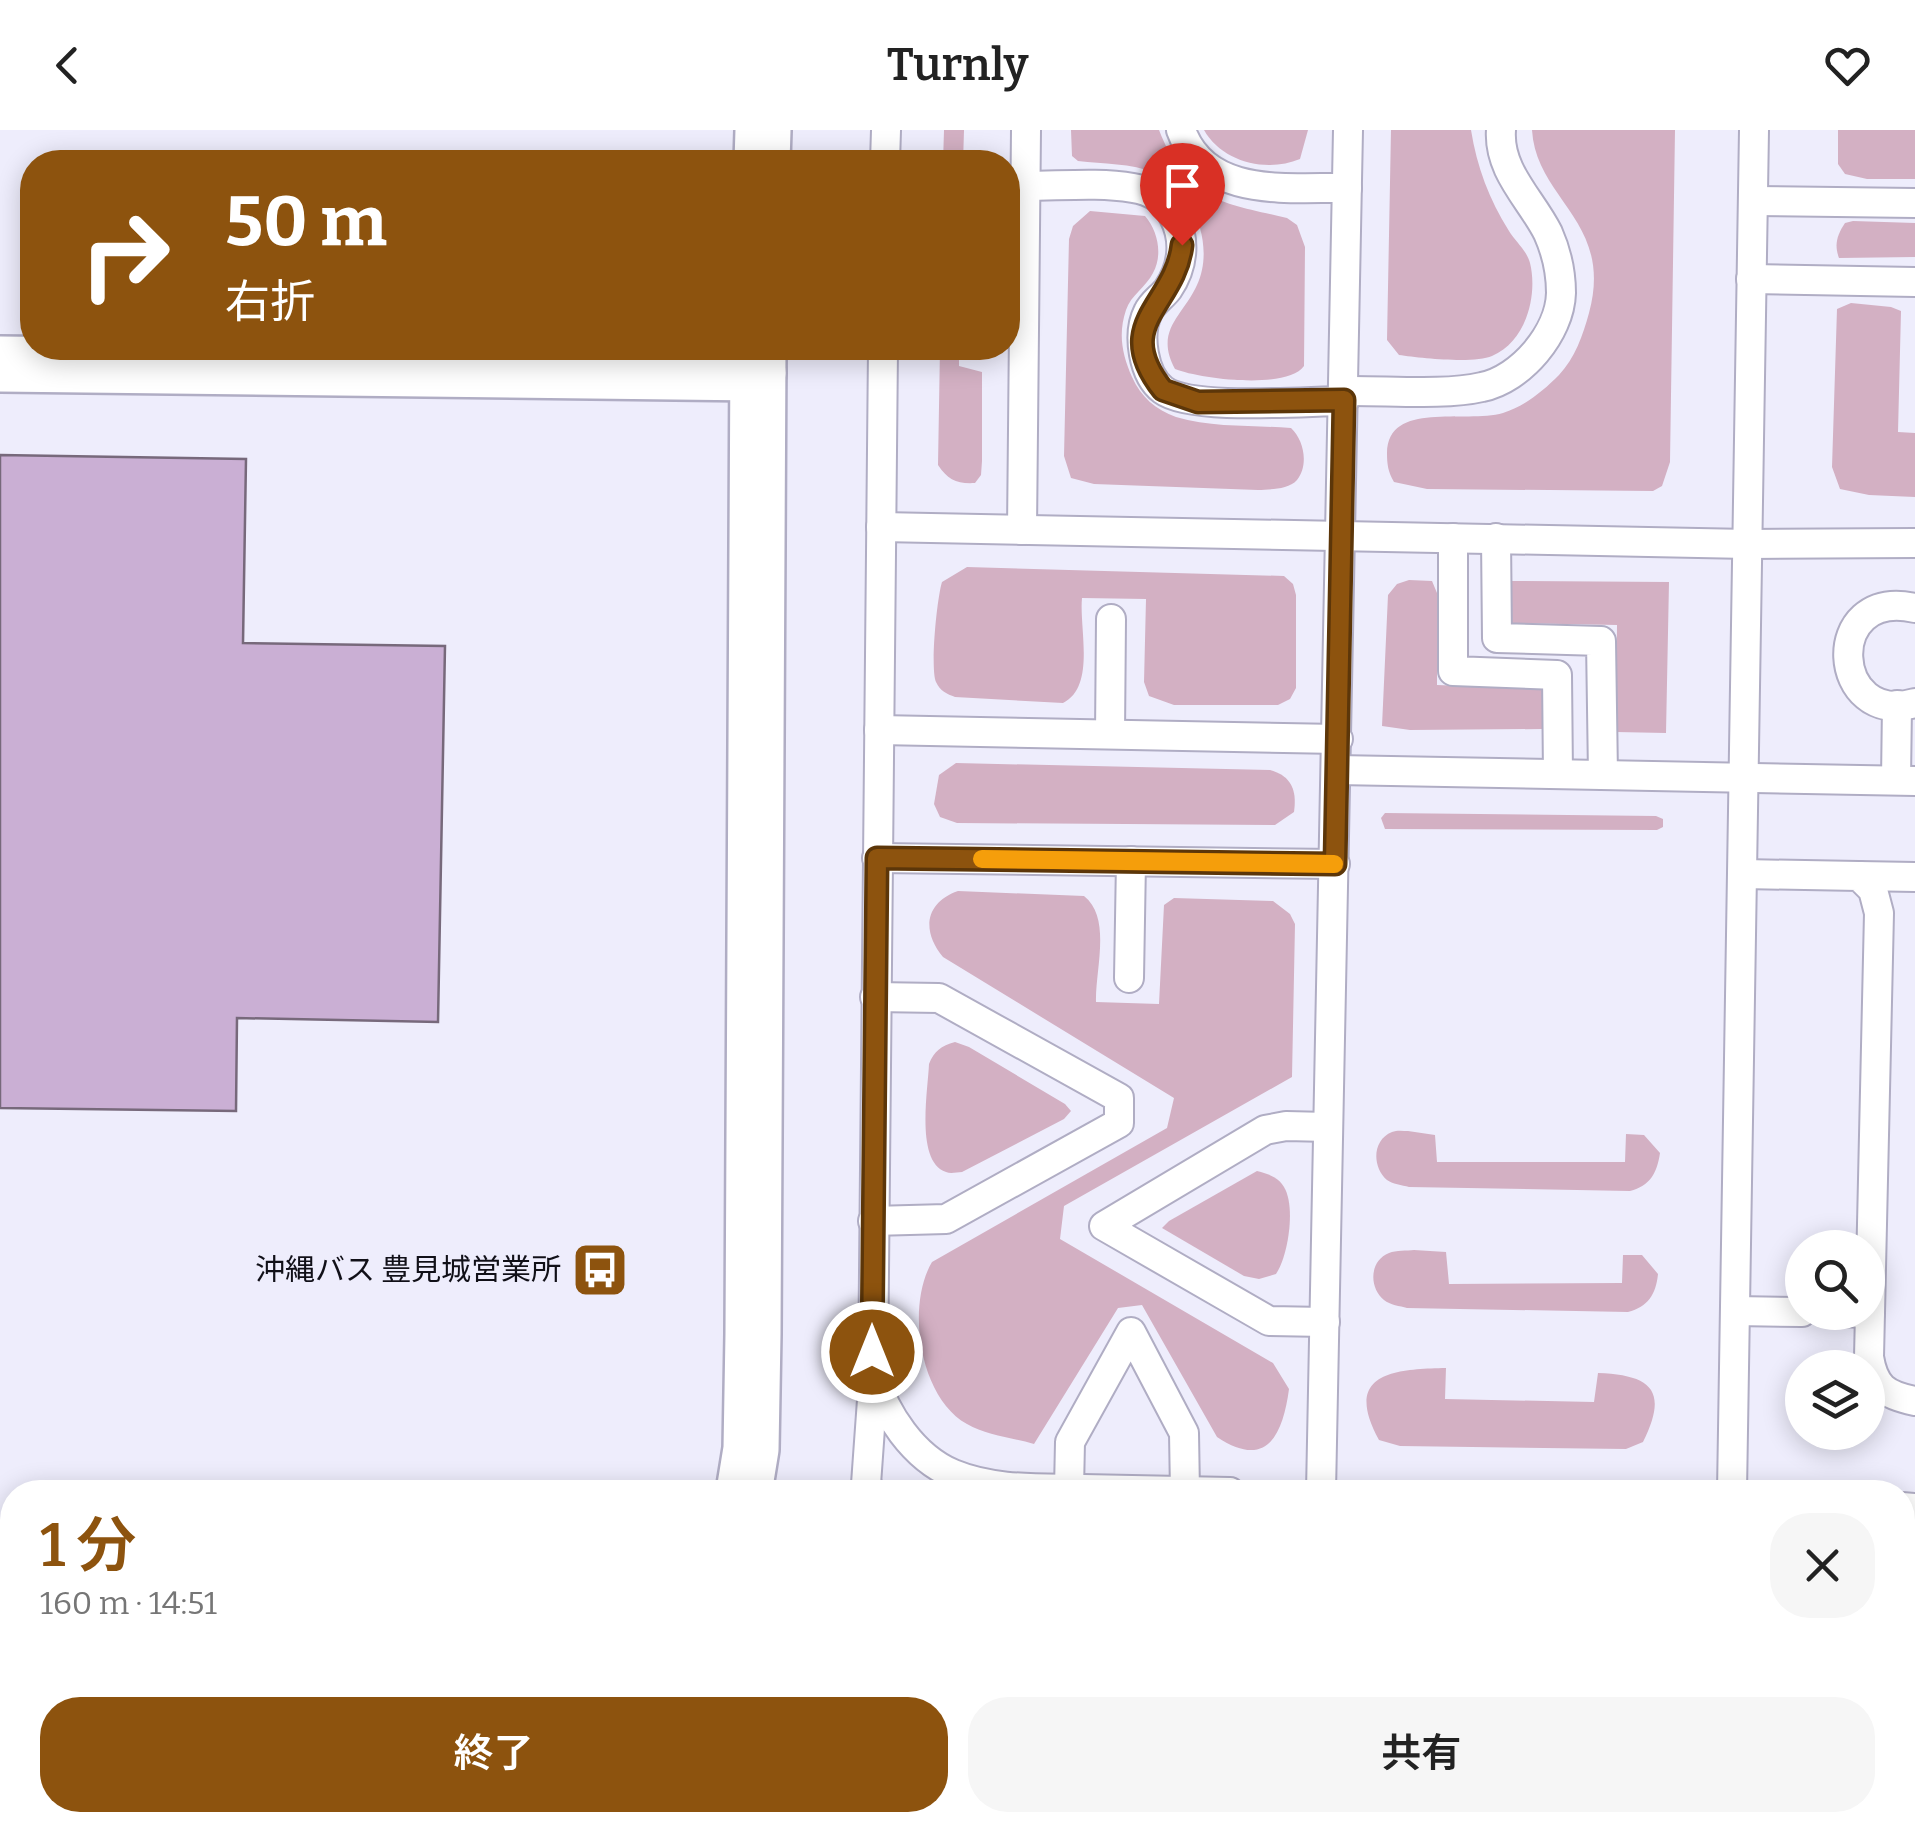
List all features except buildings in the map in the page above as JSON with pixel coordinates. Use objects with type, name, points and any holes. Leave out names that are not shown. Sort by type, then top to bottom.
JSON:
[{"type":"main road","points":[[0,364],[758,360],[753,1334],[751,1448],[746,1480]]},
{"type":"lane","points":[[1022,530],[1026,130]]},
{"type":"lane","points":[[1181,130],[1196,159],[1225,179],[1265,187],[1347,188]]},
{"type":"lane","points":[[1321,1480],[1348,130]]},
{"type":"lane","points":[[1026,186],[1133,188],[1157,195],[1167,205],[1180,231],[1180,260],[1168,288],[1148,312],[1143,346],[1153,378],[1163,390],[1198,402],[1483,387],[1511,374],[1536,351],[1561,296],[1556,252],[1504,159],[1501,130]]},
{"type":"lane","points":[[1732,1480],[1754,130]]},
{"type":"lane","points":[[1754,201],[1915,203]]},
{"type":"lane","points":[[1751,279],[1915,282]]},
{"type":"lane","points":[[866,1480],[873,1374],[883,360]]},
{"type":"lane","points":[[881,528],[1748,544],[1915,543]]},
{"type":"lane","points":[[1452,538],[1453,670],[1557,675],[1558,774]]},
{"type":"lane","points":[[1496,538],[1497,638],[1600,642],[1604,775]]},
{"type":"lane","points":[[1337,770],[1906,781],[1906,704],[1887,706],[1866,696],[1853,681],[1847,662],[1849,640],[1859,622],[1874,609],[1898,604],[1915,608]]},
{"type":"lane","points":[[1110,619],[1110,734]]},
{"type":"lane","points":[[879,730],[1338,739]]},
{"type":"lane","points":[[877,858],[1335,864]]},
{"type":"lane","points":[[1129,978],[1130,861]]},
{"type":"lane","points":[[1742,874],[1915,877]]},
{"type":"lane","points":[[1859,876],[1873,890],[1879,913],[1872,1230]]},
{"type":"lane","points":[[873,1222],[946,1218],[1119,1123],[1119,1098],[939,998],[875,997]]},
{"type":"lane","points":[[1325,1322],[1269,1321],[1104,1226],[1265,1130],[1286,1126],[1328,1128]]},
{"type":"lane","points":[[1735,1311],[1785,1312]]},
{"type":"lane","points":[[1870,1330],[1873,1379],[1883,1392],[1915,1401]]},
{"type":"lane","points":[[1070,1480],[1070,1442],[1131,1332],[1184,1433],[1184,1480]]},
{"type":"lane","points":[[873,1374],[882,1402],[915,1446],[952,1473],[974,1480]]},
{"type":"shaded area","points":[[944,130],[964,130],[963,150],[943,150]]},
{"type":"shaded area","points":[[1071,130],[1159,130],[1181,171],[1208,195],[1287,218],[1297,225],[1305,247],[1304,366],[1280,378],[1262,380],[1222,379],[1175,369],[1169,355],[1169,333],[1202,270],[1204,254],[1198,221],[1181,192],[1155,173],[1078,161],[1072,156]]},
{"type":"shaded area","points":[[1204,130],[1308,130],[1300,159],[1273,165],[1233,157]]},
{"type":"shaded area","points":[[1391,130],[1471,130],[1490,195],[1524,250],[1532,276],[1530,303],[1521,329],[1504,349],[1492,356],[1460,360],[1399,355],[1387,340]]},
{"type":"shaded area","points":[[1532,130],[1675,130],[1670,462],[1662,486],[1653,491],[1427,489],[1394,482],[1389,471],[1387,453],[1391,437],[1400,426],[1431,417],[1487,416],[1511,410],[1553,381],[1578,346],[1594,282],[1591,255],[1583,233],[1546,175]]},
{"type":"shaded area","points":[[1838,130],[1915,130],[1915,179],[1867,179],[1845,174],[1838,164]]},
{"type":"shaded area","points":[[1090,211],[1145,216],[1156,236],[1156,266],[1128,305],[1122,327],[1126,360],[1140,391],[1162,411],[1190,421],[1291,428],[1299,439],[1304,460],[1301,474],[1289,486],[1258,490],[1094,484],[1071,478],[1064,456],[1069,239],[1073,226]]},
{"type":"shaded area","points":[[1845,223],[1915,223],[1915,257],[1839,258],[1838,236]]},
{"type":"shaded area","points":[[1851,303],[1901,311],[1898,432],[1915,433],[1915,497],[1840,489],[1832,467],[1837,309]]},
{"type":"shaded area","points":[[940,360],[959,360],[959,366],[982,372],[981,475],[975,483],[963,483],[945,474],[938,465]]},
{"type":"shaded area","points":[[967,567],[1284,576],[1293,584],[1296,595],[1296,688],[1290,699],[1278,705],[1174,705],[1149,696],[1144,682],[1146,599],[1082,598],[1083,671],[1073,695],[1063,703],[955,697],[942,690],[934,674],[936,617],[942,582]]},
{"type":"shaded area","points":[[1432,581],[1437,593],[1437,685],[1543,689],[1542,729],[1410,730],[1382,726],[1388,595],[1397,584]]},
{"type":"shaded area","points":[[1512,581],[1669,582],[1666,733],[1616,732],[1617,625],[1512,623]]},
{"type":"shaded area","points":[[956,763],[1270,770],[1291,785],[1294,812],[1275,825],[957,823],[940,817],[934,804],[939,775]]},
{"type":"shaded area","points":[[1385,813],[1656,816],[1663,819],[1663,827],[1385,829],[1381,818]]},
{"type":"shaded area","points":[[958,891],[1084,896],[1093,906],[1100,931],[1096,1002],[1159,1004],[1164,905],[1174,898],[1273,901],[1290,914],[1295,924],[1292,1077],[1064,1206],[1060,1239],[1273,1363],[1289,1389],[1277,1432],[1261,1448],[1234,1447],[1217,1437],[1142,1305],[1118,1308],[1034,1444],[967,1424],[938,1393],[928,1372],[919,1325],[924,1280],[932,1262],[1167,1128],[1174,1098],[943,957],[932,938],[930,919],[938,903]]},
{"type":"shaded area","points":[[955,1042],[1071,1111],[1064,1119],[962,1172],[946,1172],[936,1166],[930,1155],[927,1090],[933,1056]]},
{"type":"shaded area","points":[[1408,1131],[1435,1135],[1437,1162],[1625,1162],[1626,1134],[1644,1135],[1660,1153],[1651,1178],[1630,1191],[1409,1187],[1382,1175],[1376,1154],[1385,1136]]},
{"type":"shaded area","points":[[1257,1171],[1279,1181],[1290,1206],[1284,1256],[1276,1274],[1259,1279],[1244,1276],[1162,1228],[1169,1221]]},
{"type":"shaded area","points":[[1446,1252],[1449,1284],[1622,1283],[1623,1255],[1642,1255],[1658,1274],[1650,1299],[1628,1312],[1407,1308],[1389,1303],[1376,1289],[1375,1268],[1389,1253]]},
{"type":"shaded area","points":[[1446,1368],[1445,1399],[1594,1402],[1598,1373],[1631,1377],[1650,1389],[1654,1398],[1651,1424],[1643,1442],[1626,1449],[1400,1446],[1379,1440],[1369,1418],[1370,1388],[1392,1374]]},
{"type":"slow traffic","points":[[982,859],[1334,864]]},
{"type":"place","name":"沖縄バス 豊見城営業所","points":[[600,1270]]},
{"type":"route","points":[[872,1352],[877,858],[1335,864],[1344,400],[1198,402],[1163,390],[1145,360],[1143,330],[1148,312],[1176,274],[1182,245]]}]
